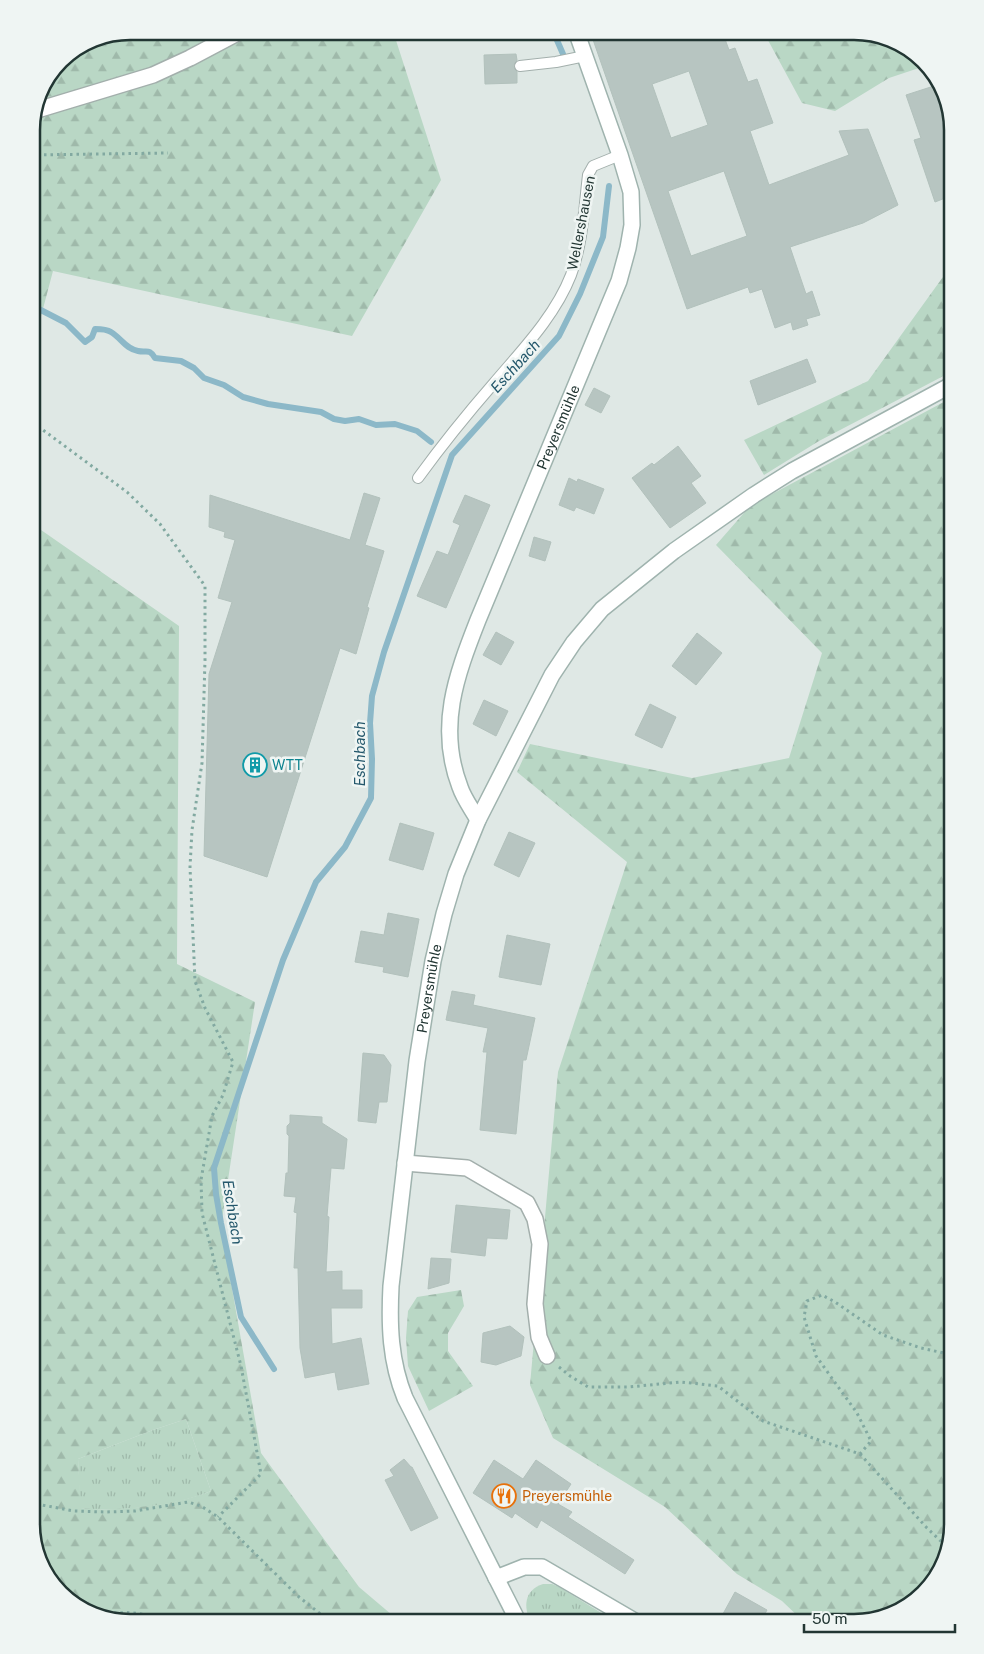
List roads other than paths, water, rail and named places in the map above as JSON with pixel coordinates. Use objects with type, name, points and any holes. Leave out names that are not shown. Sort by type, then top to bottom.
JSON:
[{"type":"main road","points":[[43,108],[153,75],[224,40]]},
{"type":"main road","name":"Preyersmühle","points":[[478,820],[464,796],[452,760],[449,734],[451,702],[458,672],[594,343],[624,265],[632,226],[631,192],[620,155],[579,40]]},
{"type":"main road","name":"Preyersmühle","points":[[514,1614],[405,1398],[399,1384],[393,1360],[390,1334],[391,1286],[417,1061],[433,961],[456,874],[478,820],[552,675],[574,642],[602,609],[674,551],[762,490],[850,439],[944,389]]},
{"type":"main road","points":[[405,1163],[467,1168],[527,1203],[535,1219],[540,1244],[535,1304],[539,1337],[547,1356]]},
{"type":"main road","points":[[496,1578],[524,1567],[542,1567],[623,1614]]},
{"type":"lane","points":[[520,66],[556,62],[585,56]]},
{"type":"lane","name":"Wellershausen","points":[[418,478],[442,445],[533,337],[557,302],[565,289],[578,255],[588,174],[593,166],[620,155]]},
{"type":"waterway","name":"Eschbach","points":[[557,40],[563,54]]},
{"type":"waterway","name":"Eschbach","points":[[274,1369],[241,1317],[221,1223],[214,1168],[283,960],[316,882],[345,847],[371,798],[372,759],[370,723],[372,696],[384,652],[452,455],[559,336],[580,294],[603,237],[609,186]]},
{"type":"waterway","points":[[40,310],[66,323],[85,342],[92,337],[95,329],[111,332],[134,350],[149,352],[155,358],[181,361],[194,368],[204,378],[224,385],[243,397],[268,404],[321,412],[334,419],[345,421],[359,419],[376,425],[395,424],[417,431],[431,442]]},
{"type":"place","name":"WTT","points":[[255,765]]},
{"type":"place","name":"Preyersmühle","points":[[504,1496]]}]
